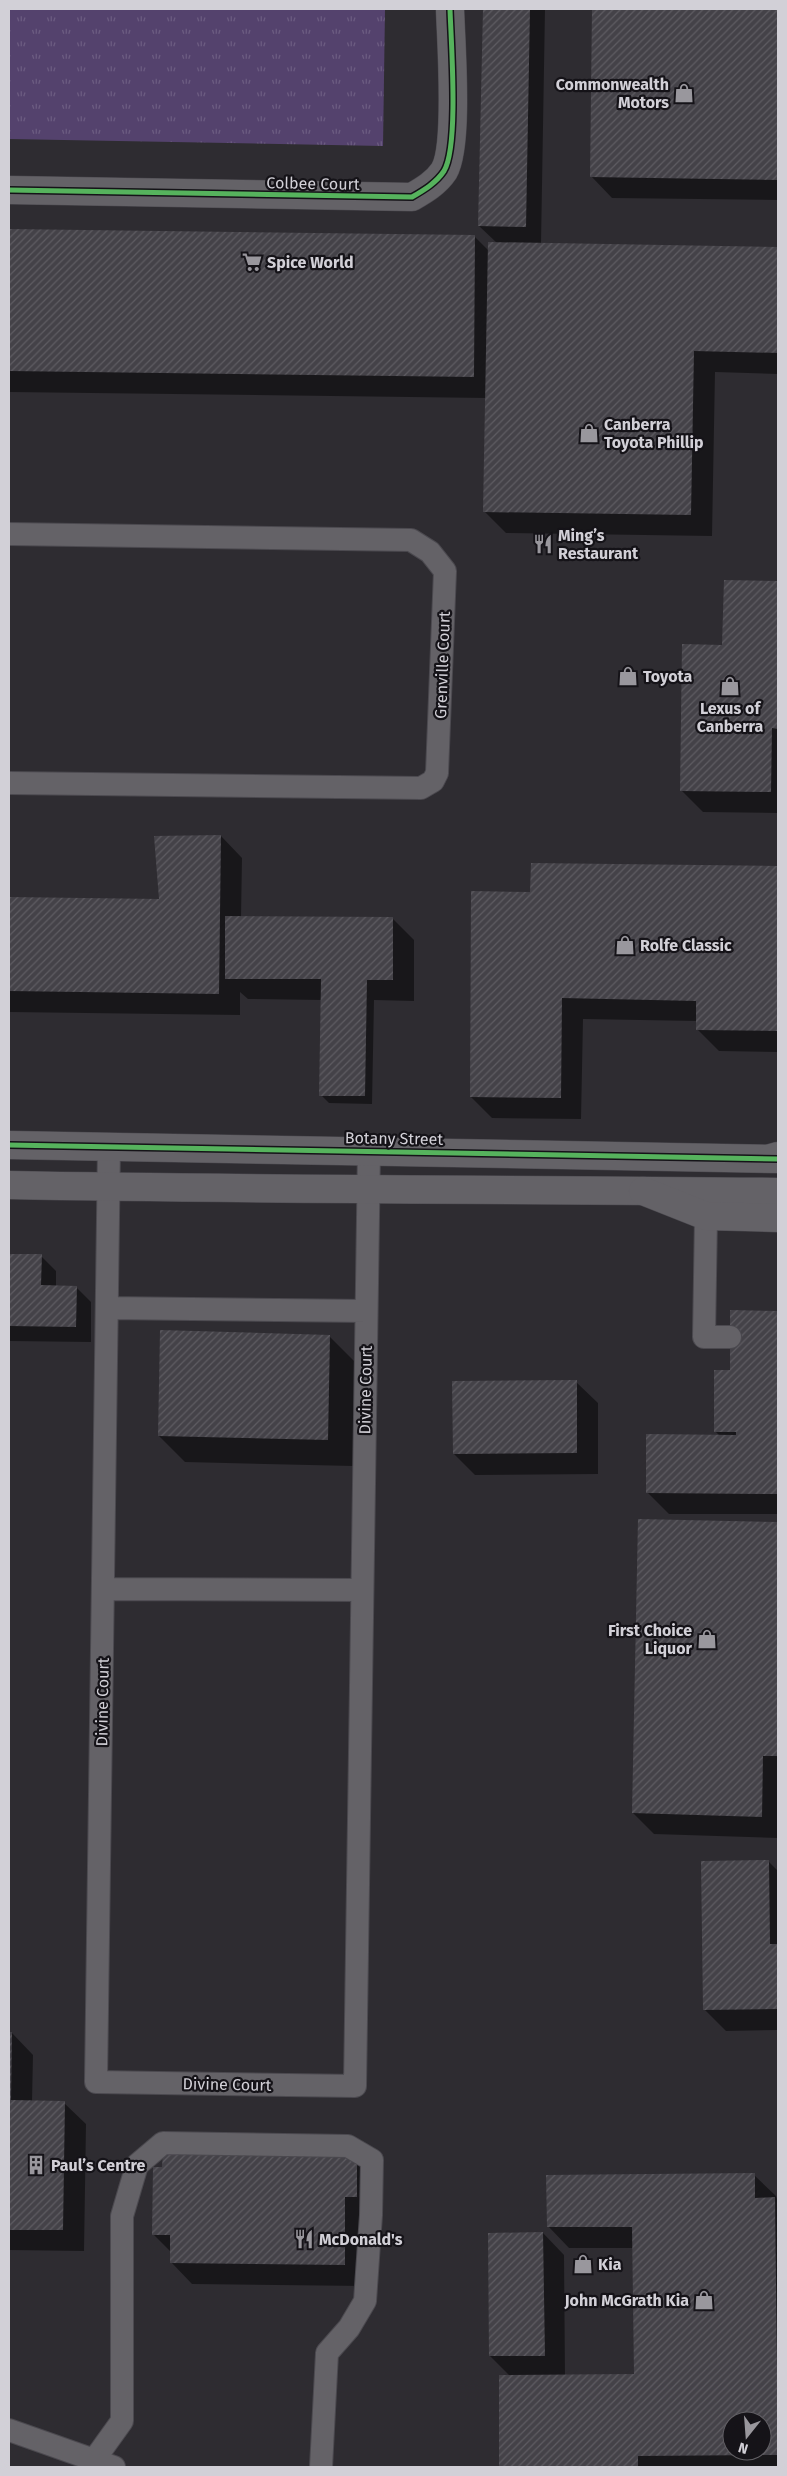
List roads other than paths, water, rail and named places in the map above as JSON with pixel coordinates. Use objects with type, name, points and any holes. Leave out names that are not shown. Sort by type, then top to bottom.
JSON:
[{"type":"street","name":"Colbee Court","points":[[9,190],[412,197],[433,185],[445,170],[452,147],[450,9]]},
{"type":"street","name":"Botany Street","points":[[9,1144],[776,1158]]},
{"type":"street","points":[[9,1185],[242,1187],[368,1191],[778,1192]]},
{"type":"street","points":[[643,1191],[706,1216],[778,1218]]},
{"type":"lane","name":"Grenville Court","points":[[9,534],[411,540],[430,552],[445,571],[438,772],[433,781],[421,788],[9,783]]},
{"type":"lane","name":"Divine Court","points":[[109,1146],[96,2082],[355,2086],[368,1150]]},
{"type":"lane","points":[[706,1216],[704,1336],[730,1337]]},
{"type":"lane","points":[[107,1308],[366,1311]]},
{"type":"lane","points":[[103,1589],[362,1590]]},
{"type":"lane","points":[[9,2430],[104,2464],[122,2421],[122,2216],[137,2165],[163,2143],[348,2146],[372,2160],[371,2215],[365,2301],[349,2328],[327,2354],[321,2467]]},
{"type":"place","name":"Commonwealth Motors","points":[[684,93]]},
{"type":"place","name":"Spice World","points":[[252,262]]},
{"type":"place","name":"Canberra Toyota Phillip","points":[[589,433]]},
{"type":"place","name":"Ming’s Restaurant","points":[[543,544]]},
{"type":"place","name":"Toyota","points":[[628,676]]},
{"type":"place","name":"Lexus of Canberra","points":[[730,686]]},
{"type":"place","name":"Rolfe Classic","points":[[625,945]]},
{"type":"place","name":"First Choice Liquor","points":[[707,1639]]},
{"type":"place","name":"Paul’s Centre","points":[[36,2165]]},
{"type":"place","name":"McDonald's","points":[[304,2239]]},
{"type":"place","name":"Kia","points":[[583,2264]]},
{"type":"place","name":"John McGrath Kia","points":[[704,2300]]}]
